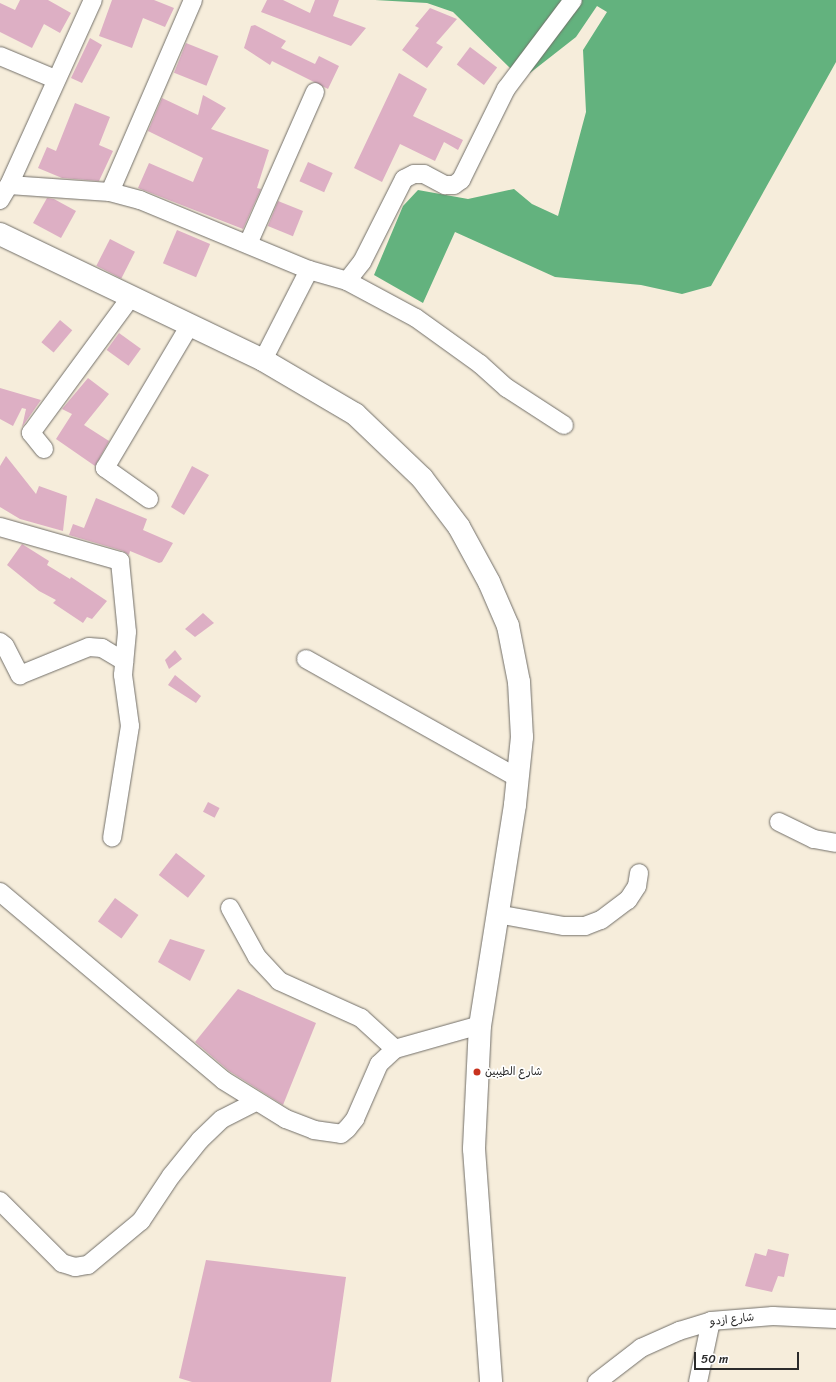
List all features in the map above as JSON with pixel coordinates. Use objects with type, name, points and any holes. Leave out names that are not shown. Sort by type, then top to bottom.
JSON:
[{"type":"main road","points":[[0,234],[263,360],[356,414],[422,478],[459,527],[489,582],[508,626],[519,682],[522,737],[518,778],[480,1025],[474,1149],[490,1382]]},
{"type":"street","points":[[93,0],[55,79],[5,193],[110,192],[140,200],[309,270],[347,281],[416,318],[480,364],[507,388],[564,425]]},
{"type":"street","points":[[110,192],[193,0]]},
{"type":"street","points":[[347,281],[362,262],[404,179],[414,174],[424,174],[445,185],[454,185],[461,180],[506,89],[573,0]]},
{"type":"street","points":[[0,56],[55,79]]},
{"type":"street","points":[[248,244],[315,92]]},
{"type":"street","points":[[263,360],[309,270]]},
{"type":"street","points":[[44,449],[31,433],[131,297]]},
{"type":"street","points":[[149,499],[105,468],[190,325]]},
{"type":"street","points":[[0,527],[120,561],[126,632],[123,675],[130,726],[112,838]]},
{"type":"street","points":[[0,642],[5,646],[20,674],[89,647],[102,648],[124,661]]},
{"type":"street","points":[[306,659],[518,778]]},
{"type":"street","points":[[779,822],[814,839],[836,843]]},
{"type":"street","points":[[497,914],[564,926],[585,926],[601,920],[628,900],[637,886],[639,873]]},
{"type":"street","points":[[0,892],[206,1065],[255,1102],[286,1119],[314,1130],[341,1134],[355,1119],[379,1064],[395,1049],[480,1025]]},
{"type":"street","points":[[230,908],[257,957],[279,980],[361,1018],[395,1049]]},
{"type":"street","points":[[4,1211],[62,1263],[75,1267],[88,1265],[141,1221],[171,1176],[200,1140],[222,1119],[255,1102]]},
{"type":"street","name":"شارع ازدو","points":[[597,1382],[641,1348],[679,1331],[711,1321],[773,1316],[836,1320]]},
{"type":"street","points":[[698,1382],[711,1321]]},
{"type":"green space","points":[[375,0],[836,0],[836,62],[711,286],[682,294],[641,285],[555,277],[455,232],[423,303],[374,275],[403,206],[418,190],[468,199],[514,189],[532,204],[558,216],[586,112],[583,50],[607,12],[597,6],[576,37],[530,73],[510,68],[453,12],[427,3]]},
{"type":"building","points":[[20,0],[48,0],[71,13],[60,33],[44,24],[32,48],[0,32],[0,3],[15,10]]},
{"type":"building","points":[[112,0],[154,0],[174,8],[165,27],[143,18],[132,48],[99,36]]},
{"type":"building","points":[[267,0],[283,0],[310,13],[315,0],[339,0],[333,16],[366,28],[351,46],[261,12]]},
{"type":"building","points":[[430,8],[457,19],[436,43],[443,47],[427,68],[402,50],[419,28],[415,26]]},
{"type":"building","points":[[255,25],[286,41],[281,48],[315,64],[319,56],[339,66],[328,89],[272,61],[270,65],[244,48],[251,26]]},
{"type":"building","points":[[90,38],[102,45],[82,83],[71,78]]},
{"type":"building","points":[[186,43],[218,56],[206,86],[174,73]]},
{"type":"building","points":[[470,47],[497,67],[484,85],[457,65]]},
{"type":"building","points":[[399,73],[427,89],[413,116],[463,140],[458,150],[444,142],[435,161],[400,144],[382,182],[354,168]]},
{"type":"building","points":[[203,95],[226,108],[211,129],[269,150],[257,188],[261,189],[243,229],[138,188],[149,163],[193,182],[203,158],[148,131],[162,98],[198,115]]},
{"type":"building","points":[[75,103],[110,117],[99,145],[113,151],[99,181],[62,178],[38,168],[47,147],[56,151]]},
{"type":"building","points":[[308,162],[333,173],[324,192],[299,181]]},
{"type":"building","points":[[47,198],[54,199],[76,211],[61,238],[33,223]]},
{"type":"building","points":[[278,201],[303,211],[293,236],[268,226]]},
{"type":"building","points":[[177,230],[210,244],[196,277],[163,263]]},
{"type":"building","points":[[110,239],[135,252],[121,278],[96,266]]},
{"type":"building","points":[[60,320],[72,330],[54,352],[41,342]]},
{"type":"building","points":[[119,333],[141,349],[128,366],[107,350]]},
{"type":"building","points":[[88,378],[109,394],[84,425],[109,441],[95,466],[56,439],[72,414],[62,409]]},
{"type":"building","points":[[0,388],[41,400],[22,427],[26,409],[22,408],[13,426],[0,419]]},
{"type":"building","points":[[6,456],[36,494],[39,486],[67,496],[63,531],[20,519],[0,507],[0,466]]},
{"type":"building","points":[[192,466],[209,475],[184,515],[171,507]]},
{"type":"building","points":[[96,498],[147,519],[143,530],[173,543],[162,562],[159,563],[130,551],[129,555],[123,551],[69,535],[73,524],[84,528]]},
{"type":"building","points":[[22,544],[49,561],[47,565],[70,579],[71,577],[107,601],[92,619],[87,617],[83,623],[53,603],[56,600],[39,591],[7,565]]},
{"type":"building","points":[[203,613],[214,623],[195,637],[185,629]]},
{"type":"building","points":[[175,650],[182,659],[169,669],[165,660]]},
{"type":"building","points":[[175,675],[201,696],[196,703],[168,685]]},
{"type":"building","points":[[208,802],[220,808],[215,818],[203,812]]},
{"type":"building","points":[[176,853],[205,876],[188,898],[159,875]]},
{"type":"building","points":[[115,898],[138,915],[121,939],[98,921]]},
{"type":"building","points":[[170,939],[205,950],[190,981],[158,962]]},
{"type":"building","points":[[238,989],[316,1023],[283,1105],[229,1071],[195,1042]]},
{"type":"building","points":[[768,1249],[789,1254],[784,1277],[778,1276],[772,1292],[745,1286],[755,1253],[766,1256]]},
{"type":"building","points":[[206,1260],[346,1277],[331,1382],[192,1382],[179,1378]]},
{"type":"place","name":"شارع الطيبين","points":[[477,1072]]}]
